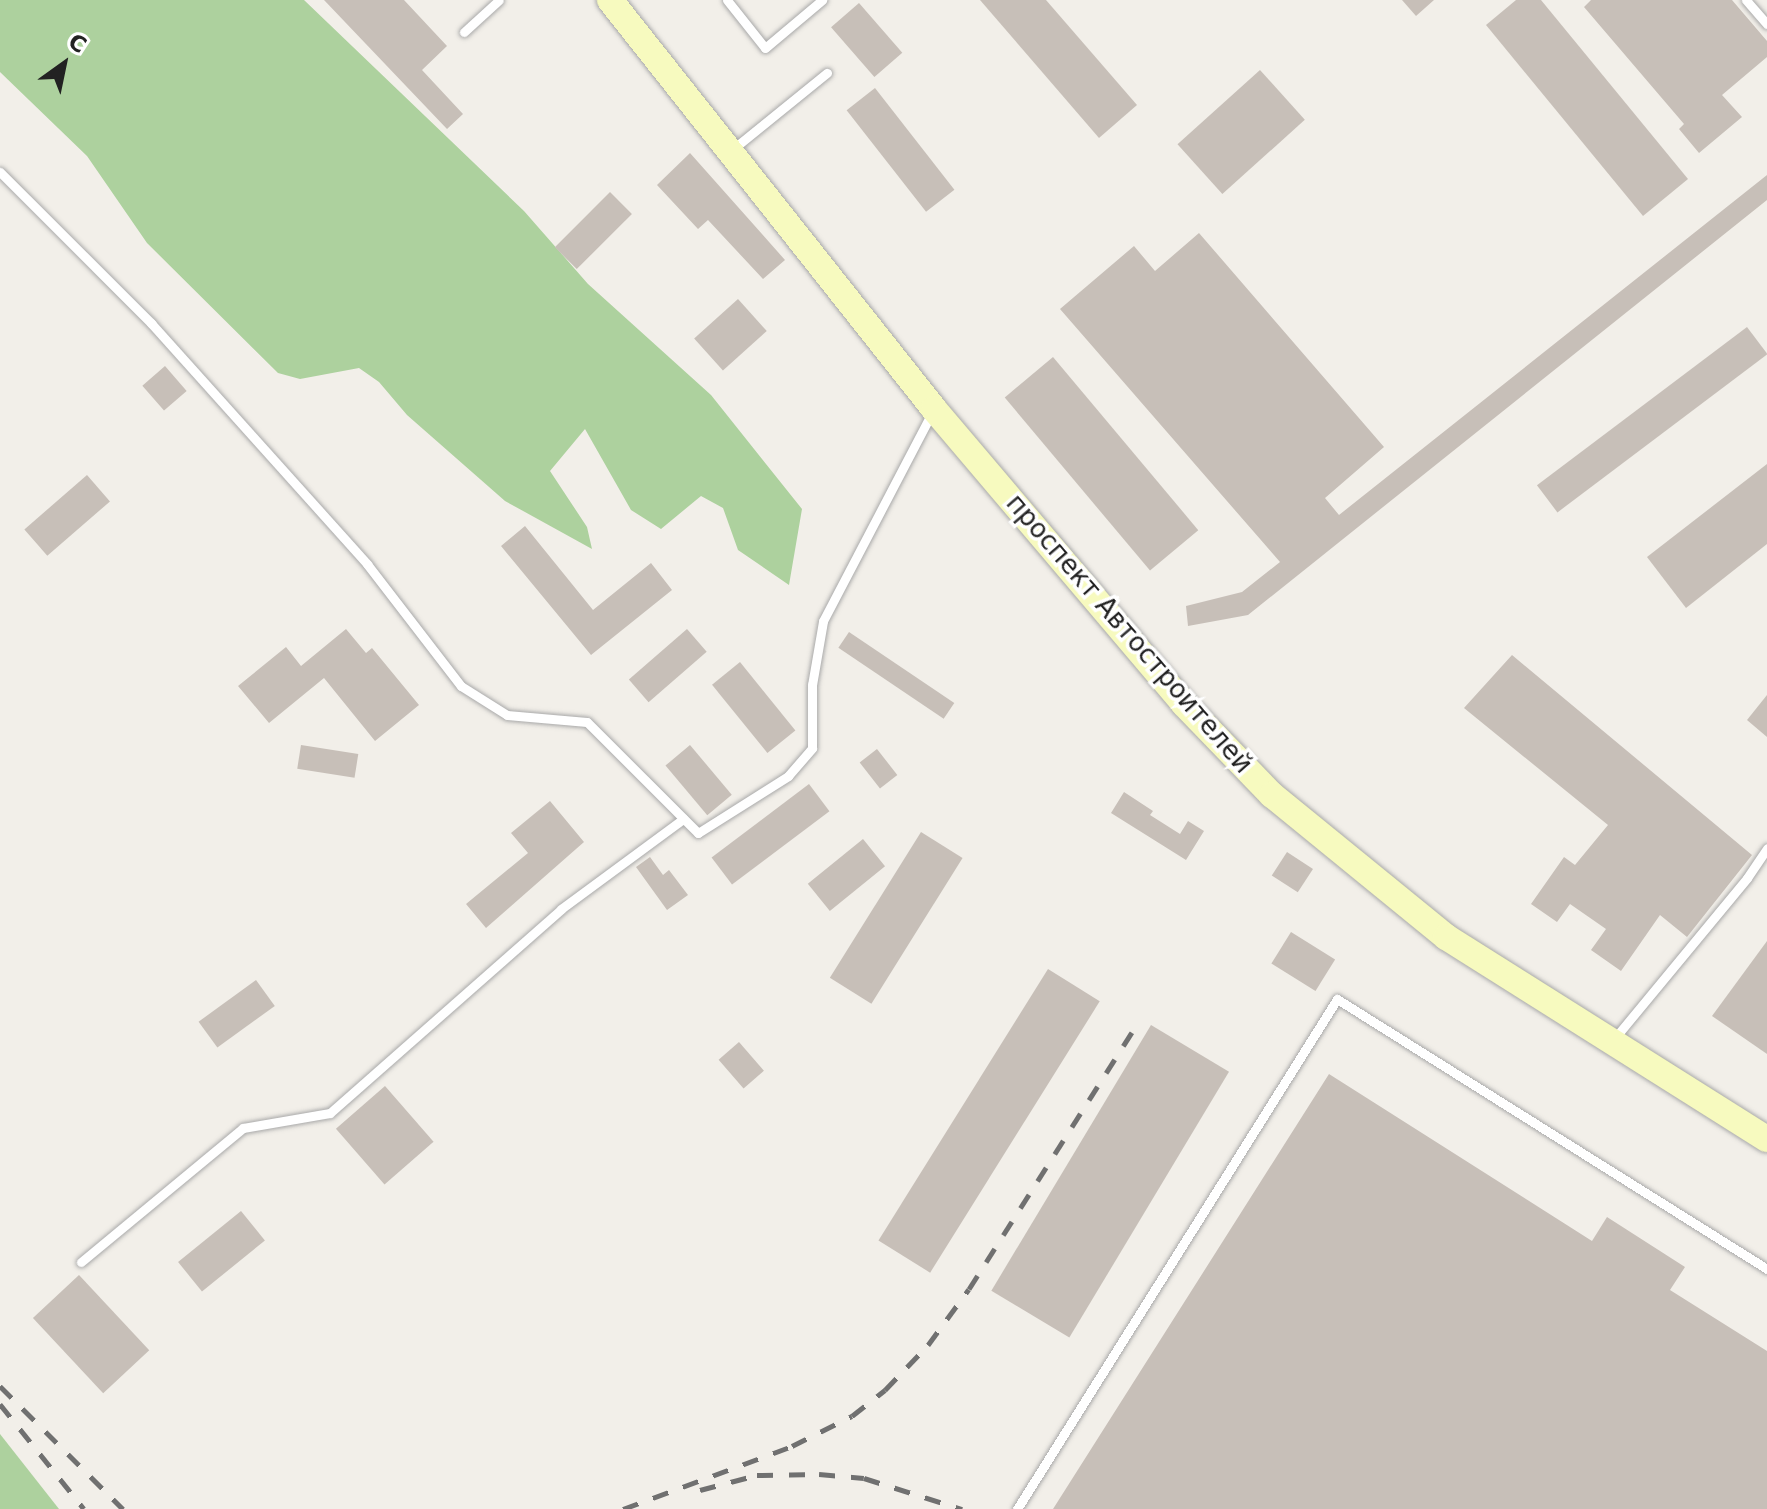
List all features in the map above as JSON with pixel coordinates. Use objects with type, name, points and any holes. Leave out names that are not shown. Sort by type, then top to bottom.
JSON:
[{"type":"main road","name":"проспект Автостроителей","points":[[610,0],[934,409],[1184,704],[1272,795],[1433,928],[1767,1139]]},
{"type":"lane","points":[[464,32],[499,0]]},
{"type":"lane","points":[[727,0],[765,48],[822,0]]},
{"type":"lane","points":[[1746,0],[1767,24]]},
{"type":"lane","points":[[730,152],[827,73]]},
{"type":"lane","points":[[0,172],[151,323],[234,415],[367,564],[461,686],[507,715],[587,722],[698,833],[788,776],[812,748],[812,685],[823,621],[934,409]]},
{"type":"lane","points":[[81,1262],[243,1128],[330,1113],[561,909],[683,819]]},
{"type":"lane","points":[[1611,1042],[1747,878],[1767,848]]},
{"type":"lane","points":[[1017,1509],[1337,999],[1767,1269]]},
{"type":"green space","points":[[0,0],[304,0],[524,211],[588,284],[711,395],[802,509],[789,585],[738,550],[723,508],[701,496],[661,529],[631,510],[585,429],[550,471],[587,527],[592,549],[505,501],[407,415],[379,382],[359,368],[300,379],[278,373],[147,243],[87,156],[0,72]]},
{"type":"green space","points":[[0,1434],[59,1509],[0,1509]]},
{"type":"building","points":[[324,0],[404,0],[447,46],[422,70],[463,114],[447,129]]},
{"type":"building","points":[[980,0],[1046,0],[1137,105],[1099,138]]},
{"type":"building","points":[[1402,0],[1434,0],[1416,16]]},
{"type":"building","points":[[1516,0],[1541,0],[1688,179],[1643,216],[1486,25]]},
{"type":"building","points":[[1591,0],[1732,0],[1767,41],[1767,57],[1722,95],[1742,117],[1699,153],[1679,129],[1684,124],[1584,7]]},
{"type":"building","points":[[859,3],[902,53],[874,77],[831,27]]},
{"type":"building","points":[[1260,70],[1305,120],[1222,194],[1178,144]]},
{"type":"building","points":[[875,88],[954,190],[926,212],[847,110]]},
{"type":"building","points":[[690,153],[785,260],[763,279],[708,220],[698,229],[657,185]]},
{"type":"building","points":[[1767,175],[1767,200],[1248,615],[1188,626],[1186,606],[1242,592],[1280,562],[1060,309],[1134,246],[1155,271],[1199,233],[1384,447],[1325,498],[1339,515]]},
{"type":"building","points":[[610,192],[632,214],[577,269],[555,247]]},
{"type":"building","points":[[738,299],[767,331],[723,370],[694,338]]},
{"type":"building","points":[[1747,327],[1767,355],[1557,512],[1537,485]]},
{"type":"building","points":[[1053,357],[1198,530],[1150,571],[1005,397]]},
{"type":"building","points":[[165,366],[187,391],[164,411],[142,386]]},
{"type":"building","points":[[1767,464],[1767,544],[1686,608],[1647,557]]},
{"type":"building","points":[[87,475],[110,501],[47,556],[24,529]]},
{"type":"building","points":[[525,526],[593,610],[651,563],[672,590],[591,655],[501,546]]},
{"type":"building","points":[[346,629],[366,653],[372,648],[419,705],[375,741],[324,678],[269,723],[238,686],[286,647],[301,666]]},
{"type":"building","points":[[687,629],[707,652],[649,702],[629,680]]},
{"type":"building","points":[[849,632],[954,703],[944,719],[838,648]]},
{"type":"building","points":[[1512,655],[1752,855],[1687,937],[1660,915],[1621,971],[1591,950],[1606,929],[1570,904],[1557,922],[1531,904],[1564,857],[1575,865],[1608,825],[1464,708]]},
{"type":"building","points":[[740,662],[795,730],[767,753],[712,685]]},
{"type":"building","points":[[1767,695],[1767,737],[1747,720]]},
{"type":"building","points":[[301,745],[358,754],[355,778],[297,769]]},
{"type":"building","points":[[690,745],[732,795],[707,815],[665,766]]},
{"type":"building","points":[[877,749],[897,775],[880,789],[860,763]]},
{"type":"building","points":[[809,784],[829,811],[732,885],[712,857]]},
{"type":"building","points":[[1124,792],[1153,811],[1150,815],[1180,834],[1188,821],[1204,831],[1186,860],[1111,813]]},
{"type":"building","points":[[550,801],[584,842],[486,928],[466,904],[528,853],[511,833]]},
{"type":"building","points":[[921,832],[963,858],[871,1004],[830,978]]},
{"type":"building","points":[[863,839],[885,866],[830,911],[808,884]]},
{"type":"building","points":[[1287,852],[1313,869],[1298,892],[1272,875]]},
{"type":"building","points":[[650,857],[663,875],[669,870],[688,895],[667,910],[636,867]]},
{"type":"building","points":[[1291,932],[1335,960],[1315,991],[1271,963]]},
{"type":"building","points":[[1767,941],[1767,1054],[1712,1016]]},
{"type":"building","points":[[1048,969],[1100,1001],[930,1273],[878,1240]]},
{"type":"building","points":[[256,980],[275,1006],[217,1048],[199,1022]]},
{"type":"building","points":[[1151,1025],[1229,1072],[1069,1338],[991,1291]]},
{"type":"building","points":[[739,1042],[764,1071],[744,1088],[719,1060]]},
{"type":"building","points":[[1329,1074],[1592,1241],[1607,1217],[1685,1267],[1670,1290],[1767,1351],[1767,1509],[1053,1509]]},
{"type":"building","points":[[385,1086],[434,1142],[384,1184],[336,1129]]},
{"type":"building","points":[[241,1211],[265,1241],[202,1292],[178,1262]]},
{"type":"building","points":[[79,1275],[149,1350],[103,1393],[33,1318]]},
{"type":"railway","points":[[623,1509],[792,1446],[852,1416],[885,1390],[928,1345],[969,1289],[1140,1020]]},
{"type":"railway","points":[[0,1386],[123,1509]]},
{"type":"railway","points":[[0,1404],[84,1509]]},
{"type":"railway","points":[[700,1490],[757,1475],[819,1474],[864,1478],[962,1509]]}]
